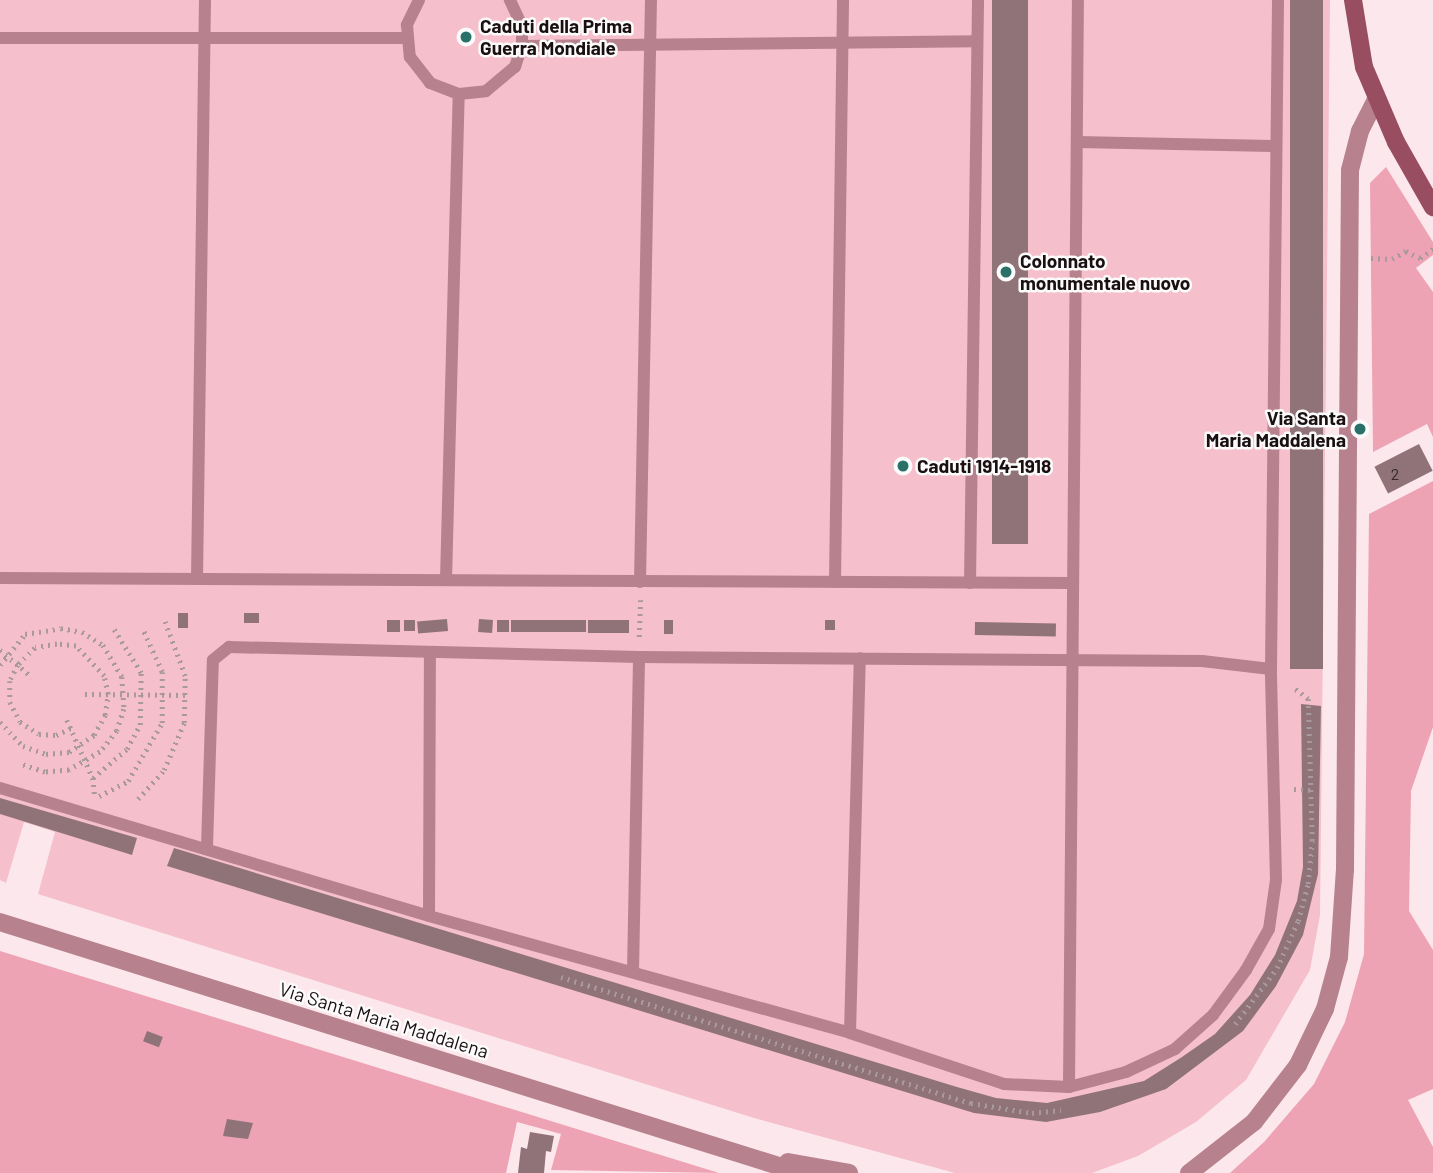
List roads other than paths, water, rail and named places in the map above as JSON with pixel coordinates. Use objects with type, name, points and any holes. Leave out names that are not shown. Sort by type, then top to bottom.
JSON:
[{"type":"street","points":[[1353,0],[1364,67],[1376,99],[1433,207]]},
{"type":"street","points":[[1189,1173],[1254,1122],[1298,1065],[1325,1009],[1339,957],[1345,870],[1350,170],[1360,131],[1376,99]]},
{"type":"street","name":"Via Santa Maria Maddalena","points":[[0,922],[757,1156],[801,1173]]},
{"type":"street","name":"Via Santa Maria Maddalena","points":[[757,1156],[849,1173]]},
{"type":"lane","points":[[197,579],[205,0]]},
{"type":"lane","points":[[419,0],[406,38],[410,57],[422,76],[439,89],[459,94],[486,91],[504,80],[522,46],[519,16],[510,0]]},
{"type":"lane","points":[[640,582],[652,0]]},
{"type":"lane","points":[[835,582],[844,0]]},
{"type":"lane","points":[[970,583],[978,0]]},
{"type":"lane","points":[[1069,1087],[1078,0]]},
{"type":"lane","points":[[0,788],[207,847],[429,916],[850,1033],[1004,1084],[1069,1087],[1126,1072],[1175,1049],[1213,1015],[1269,929],[1276,880],[1271,669],[1278,0]]},
{"type":"lane","points":[[0,38],[406,38]]},
{"type":"lane","points":[[522,46],[977,41]]},
{"type":"lane","points":[[446,580],[459,94]]},
{"type":"lane","points":[[1077,142],[1276,146]]},
{"type":"lane","points":[[0,578],[1073,583]]},
{"type":"lane","points":[[207,847],[213,660],[229,647],[430,654],[1202,661],[1271,669]]},
{"type":"lane","points":[[429,916],[430,654]]},
{"type":"lane","points":[[633,972],[639,657]]},
{"type":"lane","points":[[850,1033],[860,658]]},
{"type":"place","name":"Caduti della Prima Guerra Mondiale","points":[[466,37]]},
{"type":"place","name":"Colonnato monumentale nuovo","points":[[1006,272]]},
{"type":"place","name":"Via Santa Maria Maddalena","points":[[1360,429]]},
{"type":"place","name":"Caduti 1914-1918","points":[[903,466]]}]
